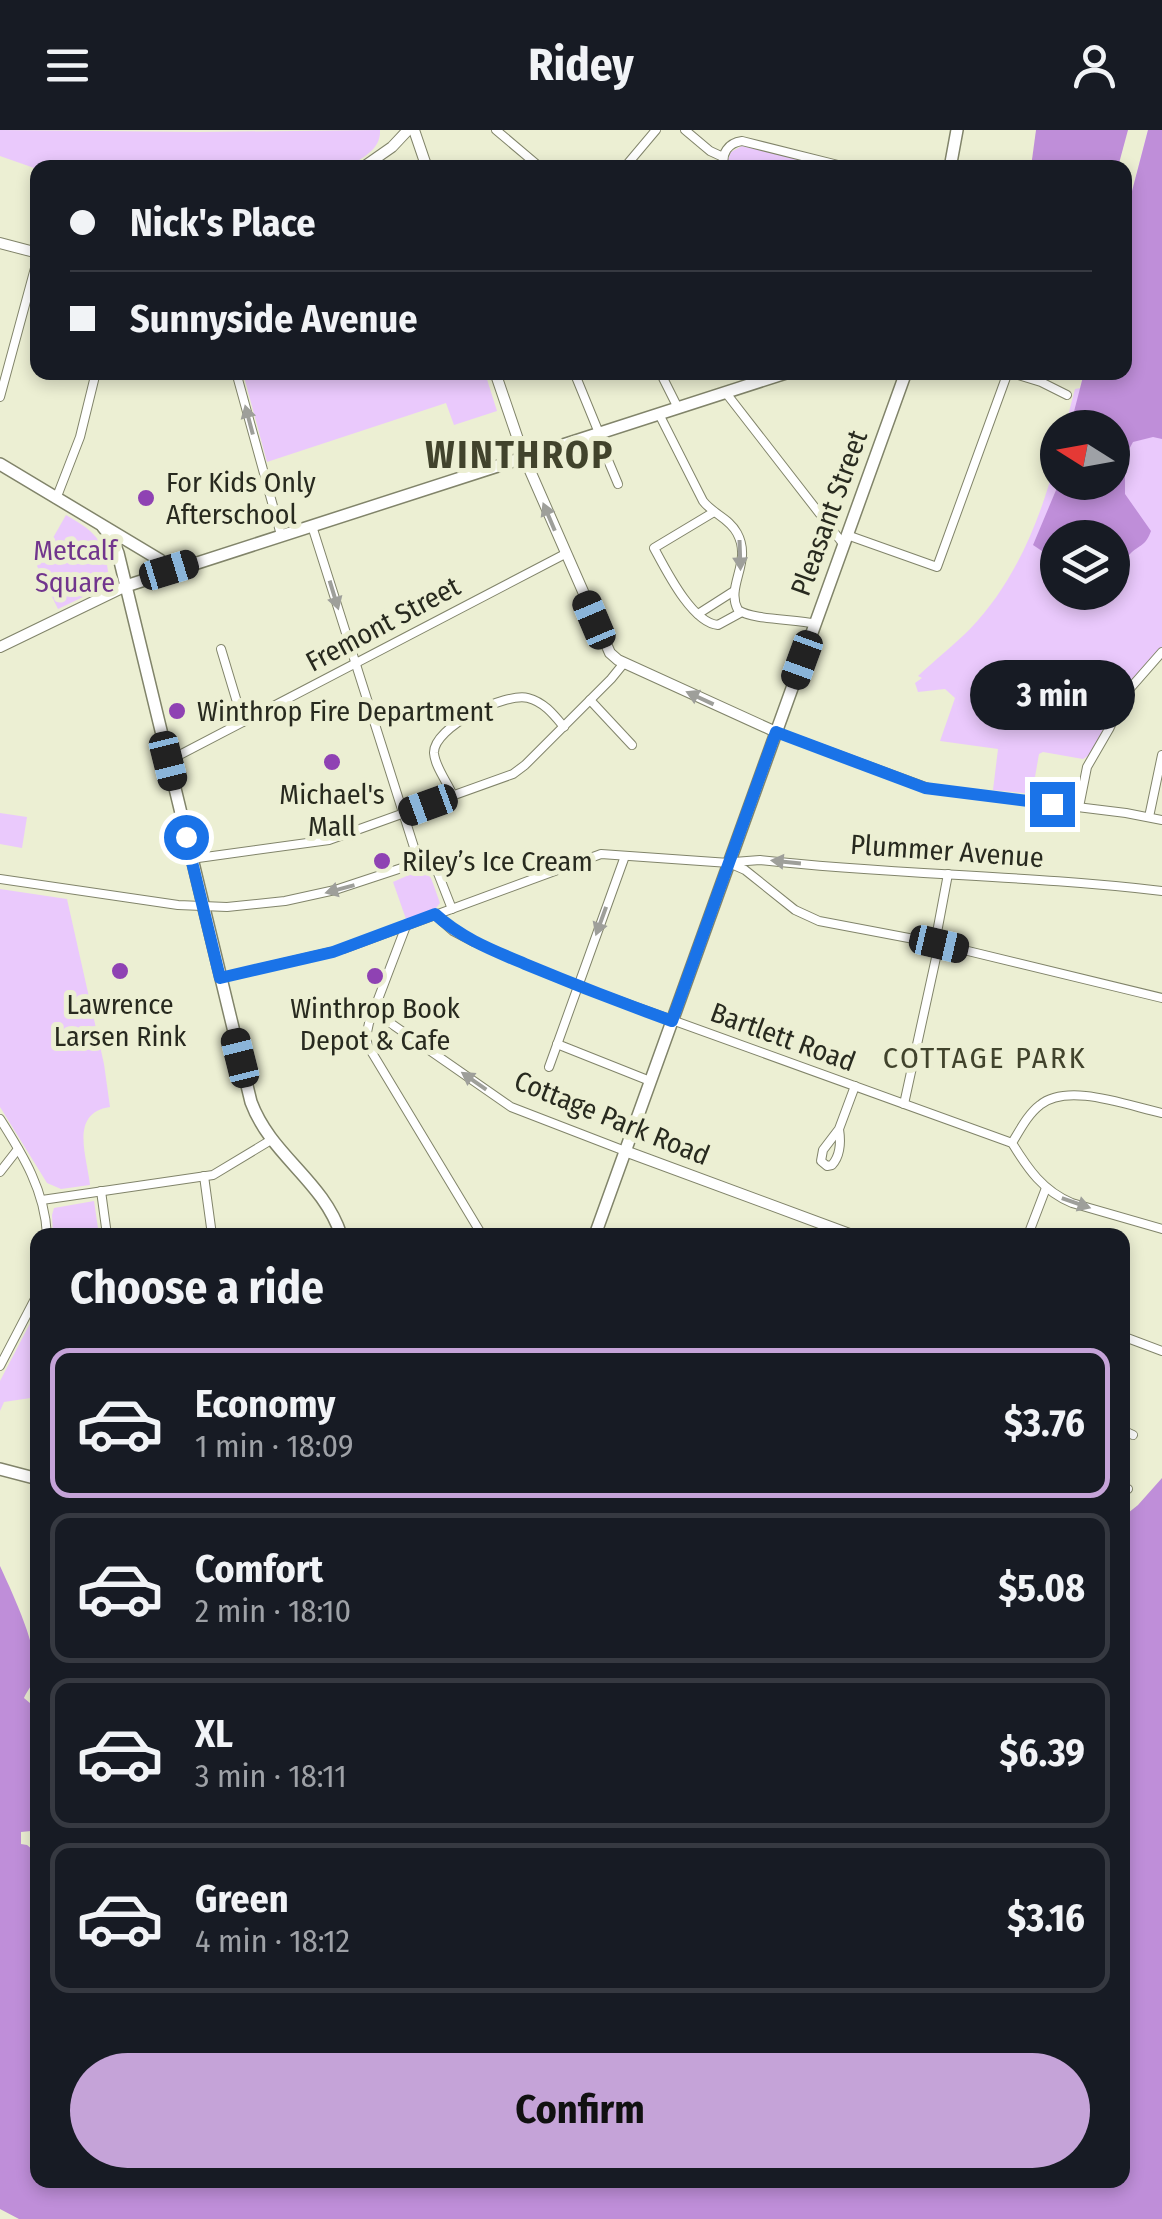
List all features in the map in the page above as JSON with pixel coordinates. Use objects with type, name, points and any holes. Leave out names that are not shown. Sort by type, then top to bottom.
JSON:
[{"type":"main road","points":[[952,160],[958,130]]},
{"type":"main road","points":[[126,586],[757,380]]},
{"type":"main road","name":"Pleasant Street","points":[[601,1228],[625,1150],[903,380]]},
{"type":"main road","points":[[0,464],[160,560],[169,570]]},
{"type":"main road","points":[[103,527],[114,541],[126,586],[250,1097],[271,1140],[319,1191],[338,1228]]},
{"type":"main road","points":[[0,1469],[30,1477]]},
{"type":"street","points":[[373,160],[411,130],[423,160]]},
{"type":"street","points":[[496,130],[532,160]]},
{"type":"street","points":[[631,160],[656,130]]},
{"type":"street","points":[[685,130],[723,157]]},
{"type":"street","points":[[723,160],[731,145],[745,142],[818,160]]},
{"type":"street","points":[[0,243],[30,252]]},
{"type":"street","points":[[0,397],[30,285]]},
{"type":"street","points":[[56,498],[80,438],[94,380]]},
{"type":"street","points":[[238,380],[281,535]]},
{"type":"street","points":[[498,380],[524,458],[612,656],[776,732],[925,788],[1162,820]]},
{"type":"street","points":[[577,380],[618,484]]},
{"type":"street","points":[[664,380],[678,408]]},
{"type":"street","points":[[726,393],[846,540],[937,567],[1005,380]]},
{"type":"street","points":[[1036,380],[1067,395]]},
{"type":"street","points":[[659,414],[703,500],[730,523],[740,541],[743,559],[734,605],[746,616],[816,624]]},
{"type":"street","points":[[714,512],[654,548],[674,584],[707,623],[715,626],[740,613]]},
{"type":"street","points":[[312,526],[418,863]]},
{"type":"street","name":"Fremont Street","points":[[168,761],[565,554]]},
{"type":"street","points":[[0,647],[126,586]]},
{"type":"street","points":[[698,614],[734,592]]},
{"type":"street","points":[[221,649],[244,722]]},
{"type":"street","points":[[1079,807],[1087,767],[1126,692],[1162,652]]},
{"type":"street","points":[[191,859],[324,842],[516,772],[624,663]]},
{"type":"street","points":[[453,796],[434,754],[439,737],[451,726],[518,696],[540,702],[564,727]]},
{"type":"street","points":[[590,700],[632,746]]},
{"type":"street","points":[[1149,817],[1162,755]]},
{"type":"street","name":"Plummer Avenue","points":[[220,978],[322,955],[601,854],[729,862],[760,860],[1162,891]]},
{"type":"street","points":[[549,1067],[625,856]]},
{"type":"street","points":[[0,878],[203,907],[242,906],[349,887],[432,858],[452,908]]},
{"type":"street","points":[[729,862],[790,907],[830,924],[937,944],[1162,998]]},
{"type":"street","points":[[904,1104],[948,874]]},
{"type":"street","name":"Bartlett Road","points":[[435,914],[474,942],[578,986],[1012,1143]]},
{"type":"street","points":[[406,926],[366,1038],[371,1054],[478,1228]]},
{"type":"street","name":"Cottage Park Road","points":[[373,1010],[512,1107],[833,1228]]},
{"type":"street","points":[[557,1044],[650,1081]]},
{"type":"street","points":[[840,1129],[855,1086]]},
{"type":"street","points":[[1162,1113],[1081,1095],[1060,1095],[1038,1107],[1012,1143],[1046,1188],[1072,1203],[1162,1229]]},
{"type":"street","points":[[0,1119],[33,1176],[46,1228]]},
{"type":"street","points":[[42,1200],[204,1176],[222,1171],[271,1140]]},
{"type":"street","points":[[0,1172],[18,1149]]},
{"type":"street","points":[[204,1176],[211,1228]]},
{"type":"street","points":[[1031,1228],[1046,1188]]},
{"type":"street","points":[[101,1191],[106,1228]]},
{"type":"street","points":[[0,1366],[30,1312]]},
{"type":"street","points":[[1130,1339],[1162,1351]]},
{"type":"green space","points":[[0,130],[380,130],[378,143],[359,160],[30,160],[30,167],[0,156]]},
{"type":"green space","points":[[1148,130],[1162,130],[1162,647],[1124,690],[1102,738],[1090,754],[1083,759],[1043,752],[1039,754],[1032,794],[993,790],[998,749],[940,741],[955,698],[945,689],[918,692],[915,683],[970,629],[1001,590],[1025,548],[1044,500],[1130,500],[1130,410],[1069,410],[1075,389],[1080,388],[1082,380],[1132,380],[1132,191]]},
{"type":"green space","points":[[742,146],[802,160],[728,160],[731,152]]},
{"type":"green space","points":[[245,380],[487,380],[497,411],[454,425],[446,403],[267,462]]},
{"type":"green space","name":"Metcalf Square","points":[[66,515],[98,540],[109,580],[106,586],[58,609],[37,566]]},
{"type":"green space","points":[[0,813],[27,817],[22,848],[0,844]]},
{"type":"green space","points":[[418,871],[431,878],[440,903],[406,919],[393,882]]},
{"type":"green space","points":[[0,889],[67,899],[110,1107],[97,1111],[85,1127],[90,1185],[61,1189],[47,1183],[0,1107]]},
{"type":"green space","points":[[94,1201],[98,1228],[53,1228],[54,1208]]},
{"type":"green space","points":[[30,1323],[30,1398],[4,1402],[0,1411],[0,1381]]},
{"type":"shaded area","points":[[1036,130],[1128,130],[1120,160],[1032,160]]},
{"type":"shaded area","points":[[1148,130],[1162,130],[1162,439],[1133,442],[1130,448],[1130,410],[1074,410],[1082,380],[1132,380],[1132,191]]},
{"type":"shaded area","points":[[1052,500],[1129,500],[1151,531],[1130,555],[1130,520],[1043,520]]},
{"type":"shaded area","points":[[1040,528],[1040,550],[1033,545]]},
{"type":"shaded area","points":[[1162,1478],[1162,2219],[19,2219],[0,2209],[0,1566],[30,1642],[30,1687],[24,1698],[30,1703],[30,1831],[21,1832],[21,1844],[30,1847],[30,2188],[1130,2188],[1130,1511]]},
{"type":"place","name":"For Kids Only Afterschool","points":[[146,498]]},
{"type":"place","name":"Winthrop Fire Department","points":[[177,711]]},
{"type":"place","name":"Michael's Mall","points":[[332,762]]},
{"type":"place","name":"Riley’s Ice Cream","points":[[382,861]]},
{"type":"place","name":"Lawrence Larsen Rink","points":[[120,971]]},
{"type":"place","name":"Winthrop Book Depot & Cafe","points":[[375,976]]},
{"type":"district","name":"WINTHROP","points":[[520,455]]},
{"type":"district","name":"COTTAGE PARK","points":[[985,1058]]},
{"type":"route","points":[[186,837],[220,978],[333,952],[435,914],[474,942],[672,1021],[776,732],[925,788],[1052,804]]}]
